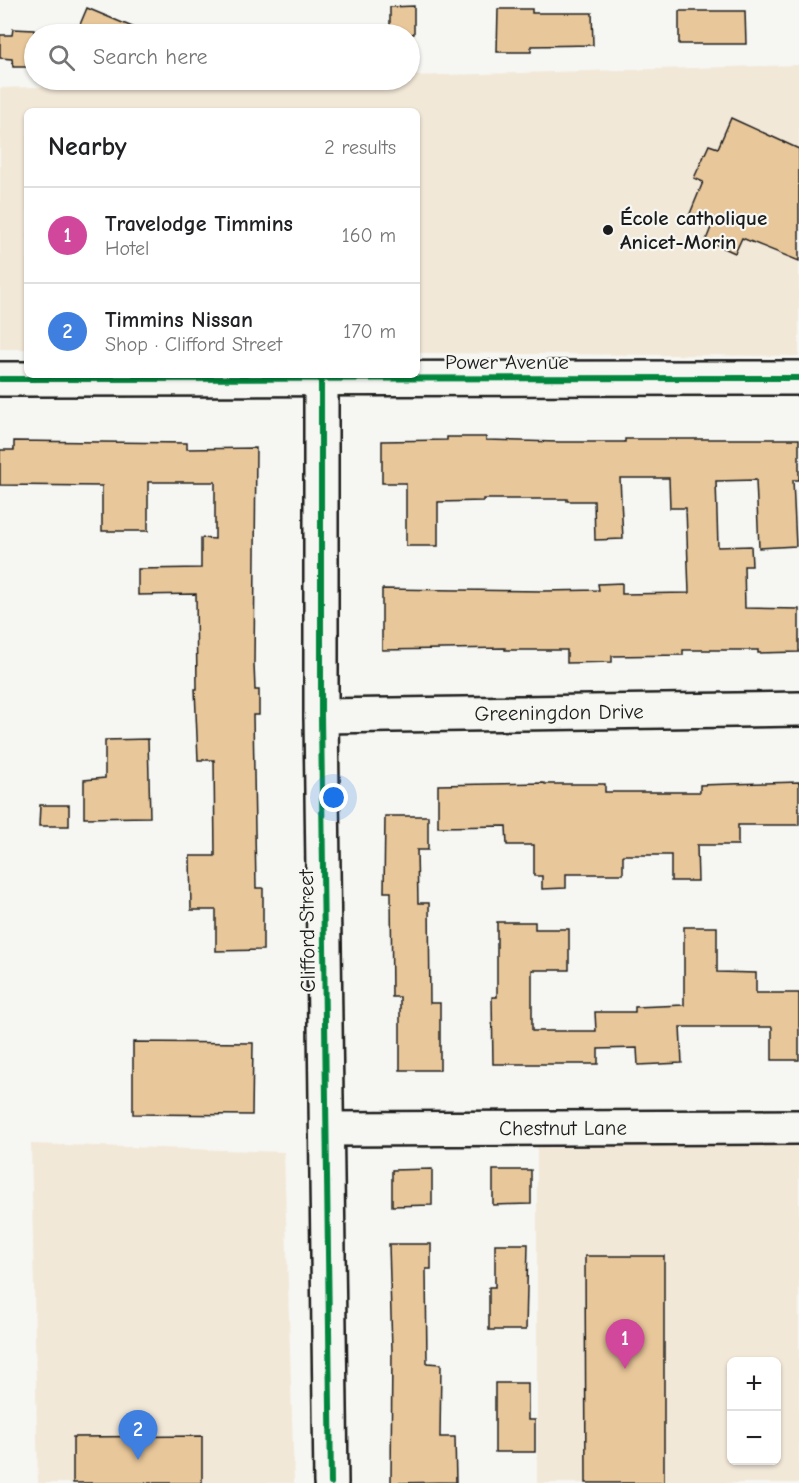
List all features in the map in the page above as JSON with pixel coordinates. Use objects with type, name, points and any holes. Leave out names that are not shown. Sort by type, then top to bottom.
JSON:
[{"type":"street","name":"Power Avenue","points":[[0,379],[799,378]]},
{"type":"street","name":"Clifford Street","points":[[321,379],[321,716],[331,1483]]},
{"type":"street","name":"Greeningdon Drive","points":[[321,716],[799,709]]},
{"type":"street","name":"Chestnut Lane","points":[[327,1129],[799,1127]]},
{"type":"shaded area","name":"École catholique Anicet-Morin","points":[[799,65],[799,356],[420,353],[420,108],[24,108],[24,349],[0,349],[0,88],[24,87],[24,90],[420,90],[420,76]]},
{"type":"shaded area","points":[[799,1141],[799,1483],[537,1483],[537,1146]]},
{"type":"shaded area","points":[[31,1144],[284,1152],[294,1483],[38,1483]]},
{"type":"building","points":[[414,6],[414,24],[390,24],[390,7]]},
{"type":"building","points":[[87,8],[125,24],[80,24]]},
{"type":"building","points":[[498,9],[532,9],[532,13],[592,13],[593,45],[531,46],[531,52],[497,52]]},
{"type":"building","points":[[679,11],[745,11],[746,44],[679,44]]},
{"type":"building","points":[[13,29],[24,30],[24,67],[13,67],[12,59],[0,58],[0,35],[12,35]]},
{"type":"building","points":[[731,118],[799,149],[799,261],[742,238],[735,253],[706,240],[712,225],[689,216],[703,182],[694,178],[709,145],[718,148]]},
{"type":"building","points":[[447,437],[558,442],[625,442],[625,439],[799,439],[799,480],[793,480],[796,546],[759,548],[756,480],[716,481],[718,547],[751,546],[752,566],[744,566],[745,608],[799,609],[799,652],[683,650],[683,655],[612,656],[612,662],[567,663],[567,650],[505,650],[505,648],[382,650],[382,589],[599,590],[598,584],[622,583],[622,594],[689,593],[686,508],[670,508],[669,478],[620,478],[623,539],[595,540],[594,501],[483,499],[483,501],[438,502],[438,546],[406,546],[406,483],[382,483],[382,441],[447,440]]},
{"type":"building","points":[[14,441],[187,443],[187,449],[256,448],[254,664],[255,690],[259,690],[259,715],[253,715],[256,888],[263,888],[263,950],[216,951],[216,910],[191,910],[190,856],[215,856],[214,760],[198,760],[195,689],[197,689],[196,594],[138,595],[138,569],[201,568],[201,538],[215,539],[215,482],[148,482],[148,531],[102,531],[102,486],[0,485],[0,450],[14,450]]},
{"type":"building","points":[[148,739],[150,817],[84,818],[84,780],[105,778],[105,740]]},
{"type":"building","points":[[799,782],[799,825],[738,825],[738,845],[697,845],[698,881],[671,881],[671,855],[623,855],[623,874],[566,874],[566,888],[542,889],[542,876],[534,876],[534,845],[507,845],[506,826],[438,827],[438,785],[605,784],[605,792],[700,792],[700,785]]},
{"type":"building","points":[[40,805],[69,805],[69,826],[39,826]]},
{"type":"building","points":[[385,816],[428,816],[428,850],[417,850],[418,903],[429,903],[430,1003],[440,1003],[440,1070],[400,1070],[400,997],[392,997],[391,892],[384,892]]},
{"type":"building","points":[[497,922],[535,922],[535,929],[569,929],[569,970],[532,970],[532,1031],[596,1031],[595,1012],[635,1012],[635,1007],[684,1005],[684,927],[717,927],[717,972],[756,973],[756,993],[799,993],[799,1060],[772,1060],[772,1027],[680,1027],[682,1063],[638,1065],[637,1048],[598,1049],[598,1064],[493,1064],[492,997],[497,997]]},
{"type":"building","points":[[133,1042],[253,1043],[252,1115],[133,1114]]},
{"type":"building","points":[[432,1169],[432,1205],[392,1206],[392,1170]]},
{"type":"building","points":[[493,1170],[531,1170],[531,1204],[493,1205]]},
{"type":"building","points":[[389,1244],[431,1244],[431,1269],[426,1269],[427,1363],[441,1364],[440,1437],[455,1437],[456,1482],[391,1483],[392,1350]]},
{"type":"building","points":[[495,1244],[528,1244],[526,1330],[489,1330],[489,1287],[495,1287]]},
{"type":"building","points":[[585,1256],[664,1256],[664,1483],[586,1483]]},
{"type":"building","points":[[495,1383],[528,1383],[528,1420],[535,1420],[535,1452],[495,1452]]},
{"type":"building","points":[[202,1436],[202,1483],[73,1483],[73,1437]]},
{"type":"cycle path","points":[[0,379],[799,378]]},
{"type":"cycle path","points":[[321,379],[321,716],[331,1483]]},
{"type":"place","name":"École catholique Anicet-Morin","points":[[608,230]]},
{"type":"place","name":"Travelodge Timmins","points":[[625,1369]]},
{"type":"place","name":"Timmins Nissan","points":[[138,1460]]}]
